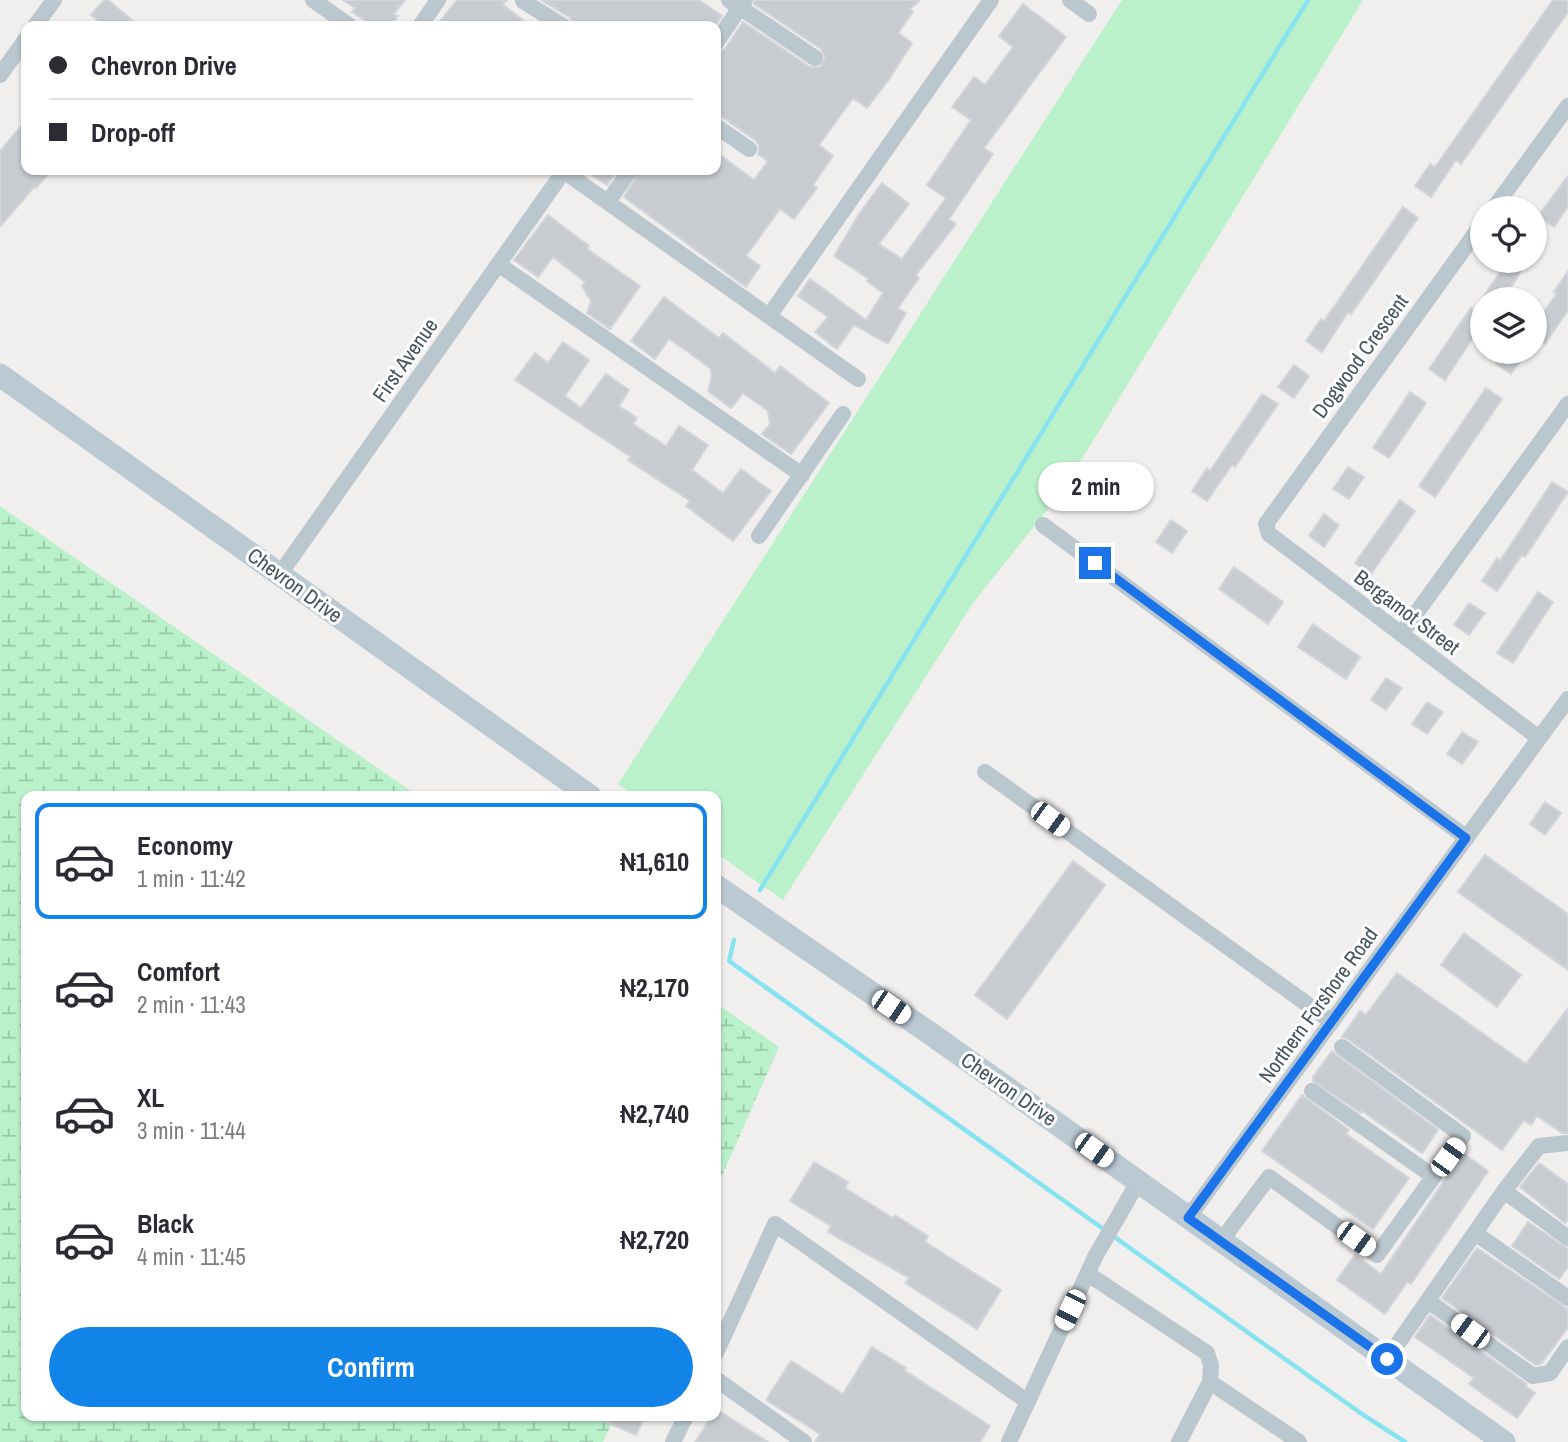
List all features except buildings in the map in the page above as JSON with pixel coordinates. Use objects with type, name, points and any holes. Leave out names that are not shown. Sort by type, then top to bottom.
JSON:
[{"type":"main road","name":"Chevron Drive","points":[[0,375],[583,791]]},
{"type":"main road","name":"Chevron Drive","points":[[721,890],[930,1034],[1504,1442]]},
{"type":"street","points":[[39,21],[54,0]]},
{"type":"street","points":[[313,0],[343,21]]},
{"type":"street","points":[[423,21],[438,0]]},
{"type":"street","points":[[769,316],[991,0]]},
{"type":"street","points":[[1070,0],[1089,14]]},
{"type":"street","points":[[523,1],[555,21]]},
{"type":"street","points":[[721,34],[738,2],[815,58]]},
{"type":"street","points":[[0,75],[21,46]]},
{"type":"street","points":[[1503,196],[1568,106]]},
{"type":"street","points":[[721,129],[749,149]]},
{"type":"street","name":"First Avenue","points":[[280,574],[560,175]]},
{"type":"street","points":[[570,175],[858,379]]},
{"type":"street","points":[[608,202],[627,175]]},
{"type":"street","name":"Dogwood Crescent","points":[[1272,512],[1470,240]]},
{"type":"street","points":[[498,264],[802,475]]},
{"type":"street","points":[[1401,634],[1568,404]]},
{"type":"street","points":[[760,536],[843,414]]},
{"type":"street","name":"Bergamot Street","points":[[1272,512],[1266,524],[1269,534],[1539,738]]},
{"type":"street","points":[[1043,525],[1466,838]]},
{"type":"street","name":"Northern Forshore Road","points":[[1188,1218],[1568,699]]},
{"type":"street","points":[[985,772],[1332,1022]]},
{"type":"street","points":[[1221,1241],[1269,1177],[1377,1255],[1463,1136],[1342,1048]]},
{"type":"street","points":[[1312,1091],[1434,1177]]},
{"type":"street","points":[[1387,1359],[1504,1191],[1539,1146],[1568,1143]]},
{"type":"street","points":[[1009,1442],[1103,1244],[1139,1182]]},
{"type":"street","points":[[1504,1191],[1568,1238]]},
{"type":"street","points":[[721,1342],[775,1224],[1028,1402]]},
{"type":"street","points":[[1475,1233],[1568,1298]]},
{"type":"street","points":[[1088,1274],[1207,1353],[1211,1365],[1210,1382],[1179,1442]]},
{"type":"street","points":[[1428,1301],[1533,1376],[1550,1373],[1568,1347]]},
{"type":"street","points":[[1210,1382],[1291,1440]]},
{"type":"street","points":[[721,1383],[804,1442]]},
{"type":"street","points":[[673,1442],[684,1421]]},
{"type":"green space","points":[[1122,0],[1363,0],[1063,490],[973,603],[783,900],[721,857],[721,791],[628,791],[618,784]]},
{"type":"green space","points":[[0,506],[411,791],[21,791],[21,1421],[613,1421],[603,1442],[0,1442]]},
{"type":"green space","points":[[721,1006],[779,1047],[721,1178]]},
{"type":"waterway","points":[[760,890],[1308,0]]},
{"type":"waterway","points":[[734,940],[729,961],[1359,1412],[1405,1442]]},
{"type":"route","points":[[1095,563],[1466,838],[1188,1218],[1387,1359]]}]
